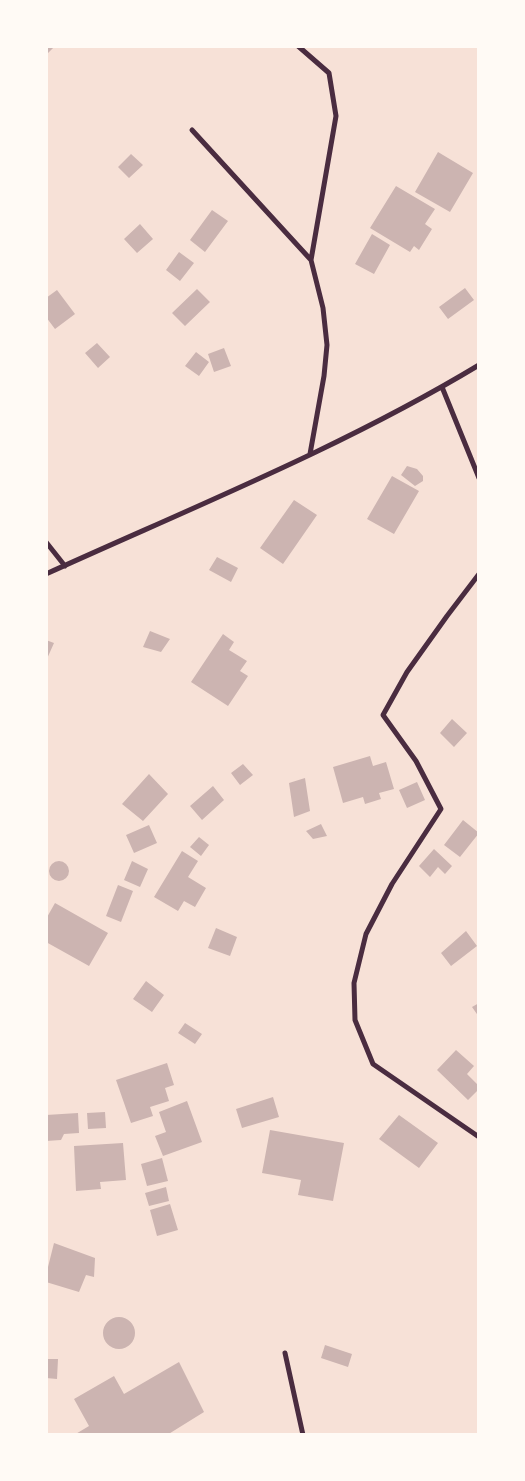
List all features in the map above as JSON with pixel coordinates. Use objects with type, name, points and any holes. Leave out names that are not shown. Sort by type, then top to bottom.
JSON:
[{"type":"street","points":[[298,46],[329,73],[336,116],[311,260],[324,308],[327,345],[324,376],[310,454]]},
{"type":"street","points":[[192,130],[311,260]]},
{"type":"street","points":[[46,574],[310,454],[442,387],[479,365]]},
{"type":"street","points":[[442,387],[479,478]]},
{"type":"street","points":[[46,542],[65,566]]},
{"type":"street","points":[[479,574],[408,672],[382,716],[416,761],[441,809],[392,884],[366,934],[354,983],[355,1020],[373,1064],[479,1137]]},
{"type":"street","points":[[285,1353],[303,1435]]},
{"type":"building","points":[[46,46],[55,46],[46,55]]},
{"type":"building","points":[[438,152],[473,173],[450,212],[415,192]]},
{"type":"building","points":[[131,154],[143,165],[129,178],[118,167]]},
{"type":"building","points":[[396,186],[435,209],[425,224],[432,229],[419,250],[414,246],[410,252],[370,228]]},
{"type":"building","points":[[212,210],[228,221],[205,252],[190,240]]},
{"type":"building","points":[[140,224],[153,239],[137,253],[124,239]]},
{"type":"building","points":[[372,234],[390,245],[374,274],[355,264]]},
{"type":"building","points":[[179,252],[194,263],[180,281],[166,270]]},
{"type":"building","points":[[465,288],[474,300],[448,319],[439,307]]},
{"type":"building","points":[[197,289],[210,302],[185,326],[172,313]]},
{"type":"building","points":[[57,290],[75,314],[55,329],[46,317],[46,298]]},
{"type":"building","points":[[97,343],[110,357],[98,368],[85,353]]},
{"type":"building","points":[[224,348],[231,366],[214,372],[208,354]]},
{"type":"building","points":[[196,352],[209,362],[199,376],[185,366]]},
{"type":"building","points":[[407,466],[417,469],[423,476],[423,481],[415,486],[401,475]]},
{"type":"building","points":[[392,476],[419,491],[394,534],[367,519]]},
{"type":"building","points":[[294,500],[317,515],[283,564],[260,548]]},
{"type":"building","points":[[217,557],[238,568],[231,582],[209,570]]},
{"type":"building","points":[[150,631],[170,639],[161,652],[143,647]]},
{"type":"building","points":[[223,634],[234,642],[229,650],[247,661],[240,671],[248,676],[228,706],[191,682]]},
{"type":"building","points":[[46,640],[54,643],[46,661]]},
{"type":"building","points":[[452,719],[467,733],[454,747],[440,733]]},
{"type":"building","points":[[370,756],[373,766],[386,762],[394,789],[379,793],[381,799],[365,804],[363,797],[343,803],[333,767]]},
{"type":"building","points":[[243,764],[253,775],[240,785],[231,773]]},
{"type":"building","points":[[149,774],[168,794],[143,821],[122,804]]},
{"type":"building","points":[[305,778],[310,811],[294,817],[289,783]]},
{"type":"building","points":[[417,782],[425,800],[407,808],[399,790]]},
{"type":"building","points":[[213,786],[224,800],[202,820],[190,806]]},
{"type":"building","points":[[463,820],[479,833],[460,857],[444,845]]},
{"type":"building","points":[[321,824],[327,836],[313,839],[306,831]]},
{"type":"building","points":[[149,825],[157,843],[134,853],[126,835]]},
{"type":"building","points":[[199,837],[209,845],[201,856],[190,847]]},
{"type":"building","points":[[434,849],[452,866],[445,874],[438,867],[430,877],[419,866]]},
{"type":"building","points":[[182,851],[198,861],[188,877],[206,888],[195,907],[184,901],[178,911],[154,897]]},
{"type":"building","points":[[59,861],[66,864],[69,871],[66,878],[59,881],[52,878],[49,871],[52,864]]},
{"type":"building","points":[[132,861],[148,869],[140,887],[124,880]]},
{"type":"building","points":[[118,885],[133,891],[121,922],[106,916]]},
{"type":"building","points":[[55,903],[108,933],[89,966],[46,942],[46,919]]},
{"type":"building","points":[[216,928],[237,937],[230,956],[208,948]]},
{"type":"building","points":[[466,931],[477,946],[451,966],[441,953]]},
{"type":"building","points":[[146,981],[164,995],[152,1012],[133,999]]},
{"type":"building","points":[[479,1003],[479,1017],[472,1007]]},
{"type":"building","points":[[185,1023],[202,1034],[195,1044],[178,1033]]},
{"type":"building","points":[[456,1050],[474,1066],[467,1074],[479,1086],[479,1089],[468,1100],[437,1070]]},
{"type":"building","points":[[167,1063],[174,1085],[165,1088],[169,1101],[150,1107],[153,1116],[131,1123],[116,1080]]},
{"type":"building","points":[[273,1097],[279,1117],[242,1128],[236,1109]]},
{"type":"building","points":[[187,1101],[202,1142],[163,1156],[155,1136],[166,1132],[159,1112]]},
{"type":"building","points":[[105,1112],[106,1128],[88,1129],[87,1113]]},
{"type":"building","points":[[78,1113],[79,1133],[64,1134],[61,1140],[46,1141],[46,1115]]},
{"type":"building","points":[[399,1115],[438,1143],[419,1168],[379,1139]]},
{"type":"building","points":[[270,1130],[344,1143],[333,1201],[298,1195],[301,1180],[262,1173]]},
{"type":"building","points":[[123,1143],[126,1180],[100,1182],[101,1189],[76,1191],[74,1146]]},
{"type":"building","points":[[162,1158],[168,1181],[147,1186],[141,1164]]},
{"type":"building","points":[[166,1187],[169,1201],[149,1206],[145,1193]]},
{"type":"building","points":[[170,1204],[178,1230],[157,1236],[150,1210]]},
{"type":"building","points":[[54,1243],[95,1258],[94,1277],[86,1275],[79,1292],[46,1282]]},
{"type":"building","points":[[119,1317],[130,1322],[135,1333],[130,1344],[119,1349],[108,1344],[103,1333],[108,1322]]},
{"type":"building","points":[[325,1345],[352,1354],[348,1367],[321,1358]]},
{"type":"building","points":[[46,1359],[58,1359],[57,1379],[46,1378]]},
{"type":"building","points":[[179,1362],[204,1412],[167,1435],[74,1435],[89,1426],[74,1399],[114,1376],[124,1394]]}]
